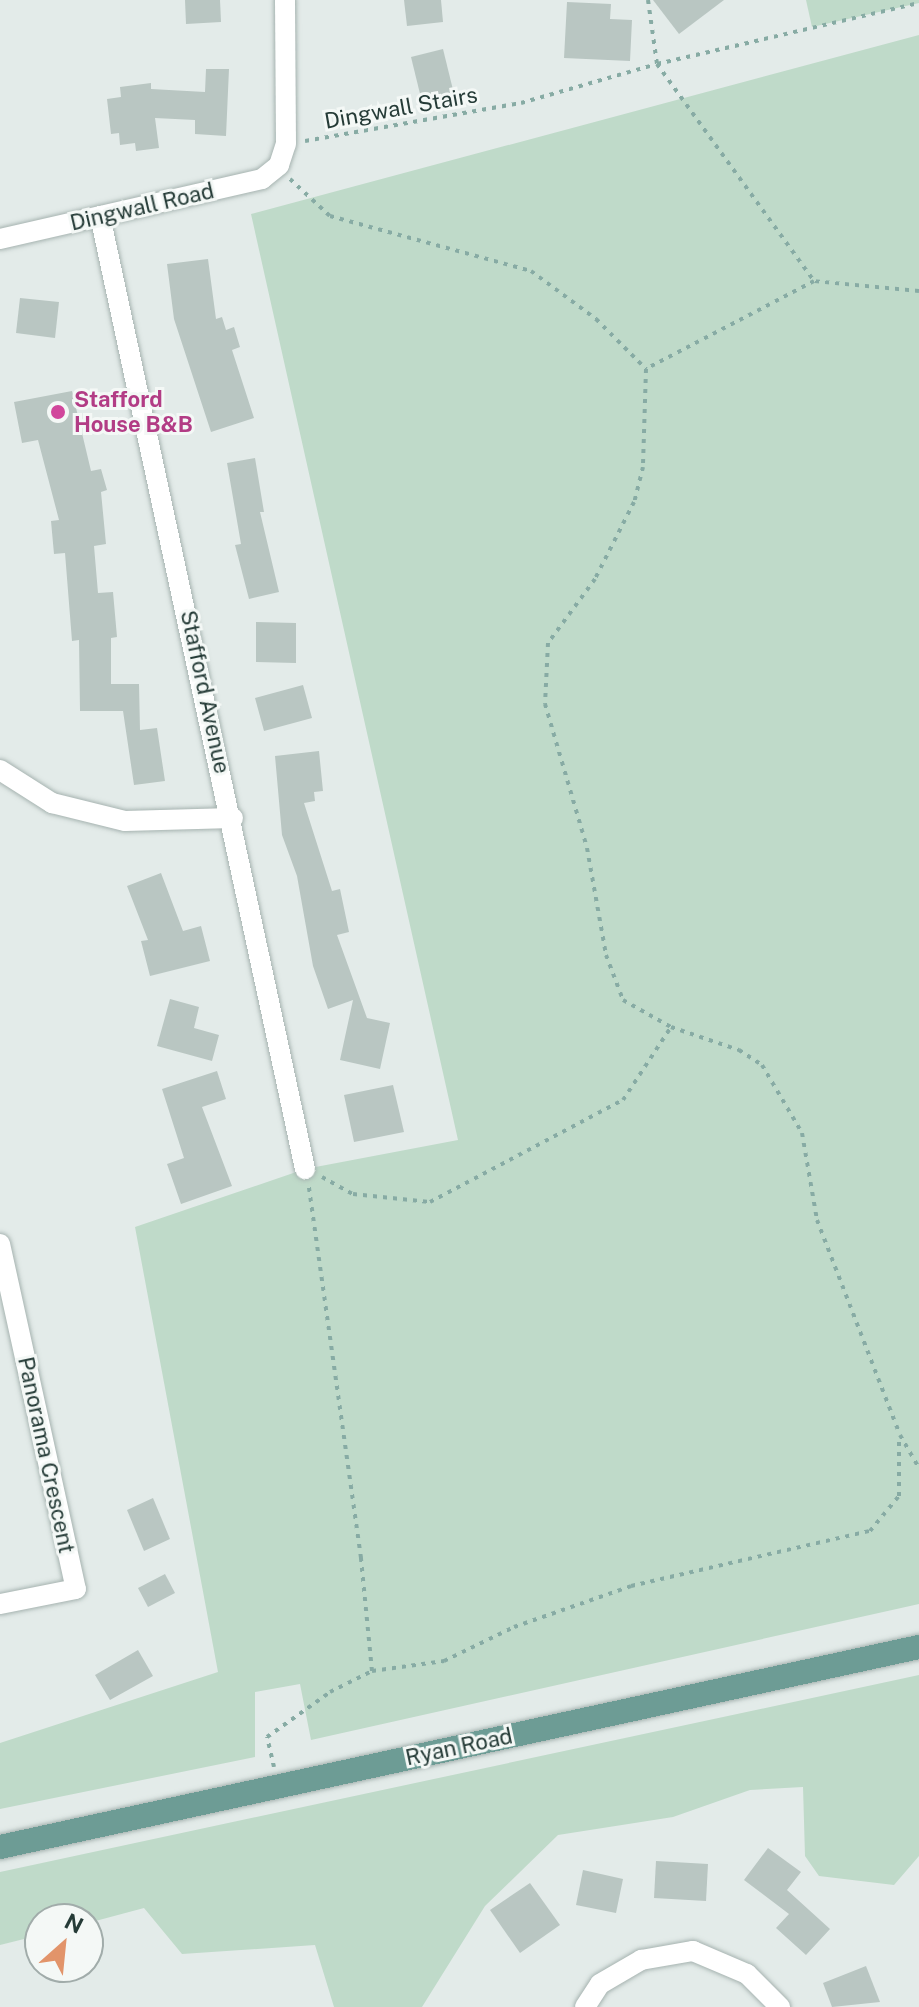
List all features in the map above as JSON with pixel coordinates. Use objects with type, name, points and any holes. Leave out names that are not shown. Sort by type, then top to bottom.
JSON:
[{"type":"main road","name":"Ryan Road","points":[[0,1847],[919,1647]]},
{"type":"street","points":[[279,165],[286,144],[285,0]]},
{"type":"street","name":"Dingwall Road","points":[[0,239],[262,179],[279,165]]},
{"type":"street","name":"Stafford Avenue","points":[[100,216],[233,818],[305,1169]]},
{"type":"street","points":[[0,770],[52,803],[125,821],[233,818]]},
{"type":"street","name":"Panorama Crescent","points":[[0,1244],[76,1589],[0,1604]]},
{"type":"street","points":[[585,2007],[600,1984],[641,1960],[693,1951],[747,1974],[780,2007]]},
{"type":"path","points":[[648,0],[657,64],[814,281]]},
{"type":"path","name":"Dingwall Stairs","points":[[286,144],[521,103],[657,64],[919,3]]},
{"type":"path","points":[[279,165],[330,216],[531,271],[596,319],[646,369],[643,467],[634,502],[595,579],[548,643],[545,704],[587,848],[606,955],[623,1000],[671,1027],[739,1050],[762,1065],[802,1133],[817,1220],[900,1435],[919,1468]]},
{"type":"path","points":[[646,369],[814,281],[919,291]]},
{"type":"path","points":[[305,1169],[353,1194],[430,1202],[623,1100],[671,1027]]},
{"type":"path","points":[[305,1169],[361,1558],[372,1671]]},
{"type":"path","points":[[274,1767],[267,1737],[330,1692],[372,1671],[444,1661],[514,1627],[631,1586],[870,1531],[899,1496],[900,1435]]},
{"type":"green space","points":[[806,0],[919,0],[919,3],[812,27]]},
{"type":"green space","points":[[919,35],[919,1604],[311,1740],[300,1684],[255,1692],[255,1757],[0,1809],[0,1743],[218,1672],[135,1227],[305,1169],[458,1140],[251,214]]},
{"type":"green space","points":[[919,1675],[919,1856],[894,1885],[819,1876],[805,1856],[803,1787],[750,1790],[673,1817],[558,1835],[485,1906],[422,2007],[334,2007],[315,1945],[182,1954],[144,1908],[104,1919],[104,1903],[24,1903],[24,1939],[0,1945],[0,1872]]},
{"type":"building","points":[[185,0],[220,0],[221,22],[186,24]]},
{"type":"building","points":[[404,0],[441,0],[443,22],[407,26]]},
{"type":"building","points":[[653,0],[724,0],[679,34]]},
{"type":"building","points":[[567,2],[611,4],[610,19],[632,20],[630,61],[564,58]]},
{"type":"building","points":[[443,49],[454,94],[422,102],[411,57]]},
{"type":"building","points":[[206,69],[229,69],[226,136],[195,134],[195,120],[155,118],[159,148],[136,151],[135,143],[120,145],[119,133],[111,134],[107,99],[121,97],[120,87],[151,83],[151,89],[205,92]]},
{"type":"building","points":[[208,259],[216,319],[222,317],[226,330],[234,327],[240,347],[232,350],[254,418],[211,432],[174,319],[167,264]]},
{"type":"building","points":[[20,298],[59,302],[55,338],[16,333]]},
{"type":"building","points":[[72,391],[91,471],[101,469],[107,490],[101,492],[106,544],[94,546],[98,593],[113,592],[117,637],[111,638],[111,684],[139,684],[140,730],[157,728],[165,781],[134,785],[123,711],[80,711],[79,640],[72,641],[65,553],[54,554],[51,521],[59,520],[38,440],[22,443],[14,402]]},
{"type":"building","points":[[255,458],[264,512],[260,512],[279,592],[249,599],[235,545],[241,544],[227,463]]},
{"type":"building","points":[[256,622],[296,623],[296,663],[256,662]]},
{"type":"building","points":[[303,685],[312,718],[264,731],[255,698]]},
{"type":"building","points":[[319,751],[323,791],[314,792],[315,801],[304,803],[332,891],[340,889],[349,932],[337,935],[367,1018],[390,1023],[380,1069],[340,1060],[353,1000],[328,1009],[313,966],[297,876],[282,835],[275,756]]},
{"type":"building","points":[[161,873],[183,931],[201,926],[210,961],[150,976],[141,941],[148,940],[127,886]]},
{"type":"building","points":[[170,999],[199,1007],[194,1028],[219,1035],[212,1061],[157,1046]]},
{"type":"building","points":[[217,1071],[226,1099],[202,1107],[232,1186],[181,1204],[167,1164],[184,1158],[162,1089]]},
{"type":"building","points":[[393,1085],[404,1132],[354,1142],[344,1095]]},
{"type":"building","points":[[153,1498],[170,1539],[144,1551],[127,1510]]},
{"type":"building","points":[[165,1574],[175,1593],[148,1607],[138,1588]]},
{"type":"building","points":[[138,1650],[153,1676],[110,1700],[95,1675]]},
{"type":"building","points":[[768,1848],[801,1872],[787,1890],[830,1929],[806,1955],[776,1928],[789,1914],[744,1880]]},
{"type":"building","points":[[656,1861],[708,1864],[706,1901],[654,1898]]},
{"type":"building","points":[[583,1870],[623,1879],[616,1913],[576,1905]]},
{"type":"building","points":[[530,1883],[560,1925],[520,1953],[490,1910]]},
{"type":"building","points":[[866,1966],[880,2002],[832,2007],[823,1983]]},
{"type":"place","name":"Stafford House B&B","points":[[58,412]]}]
